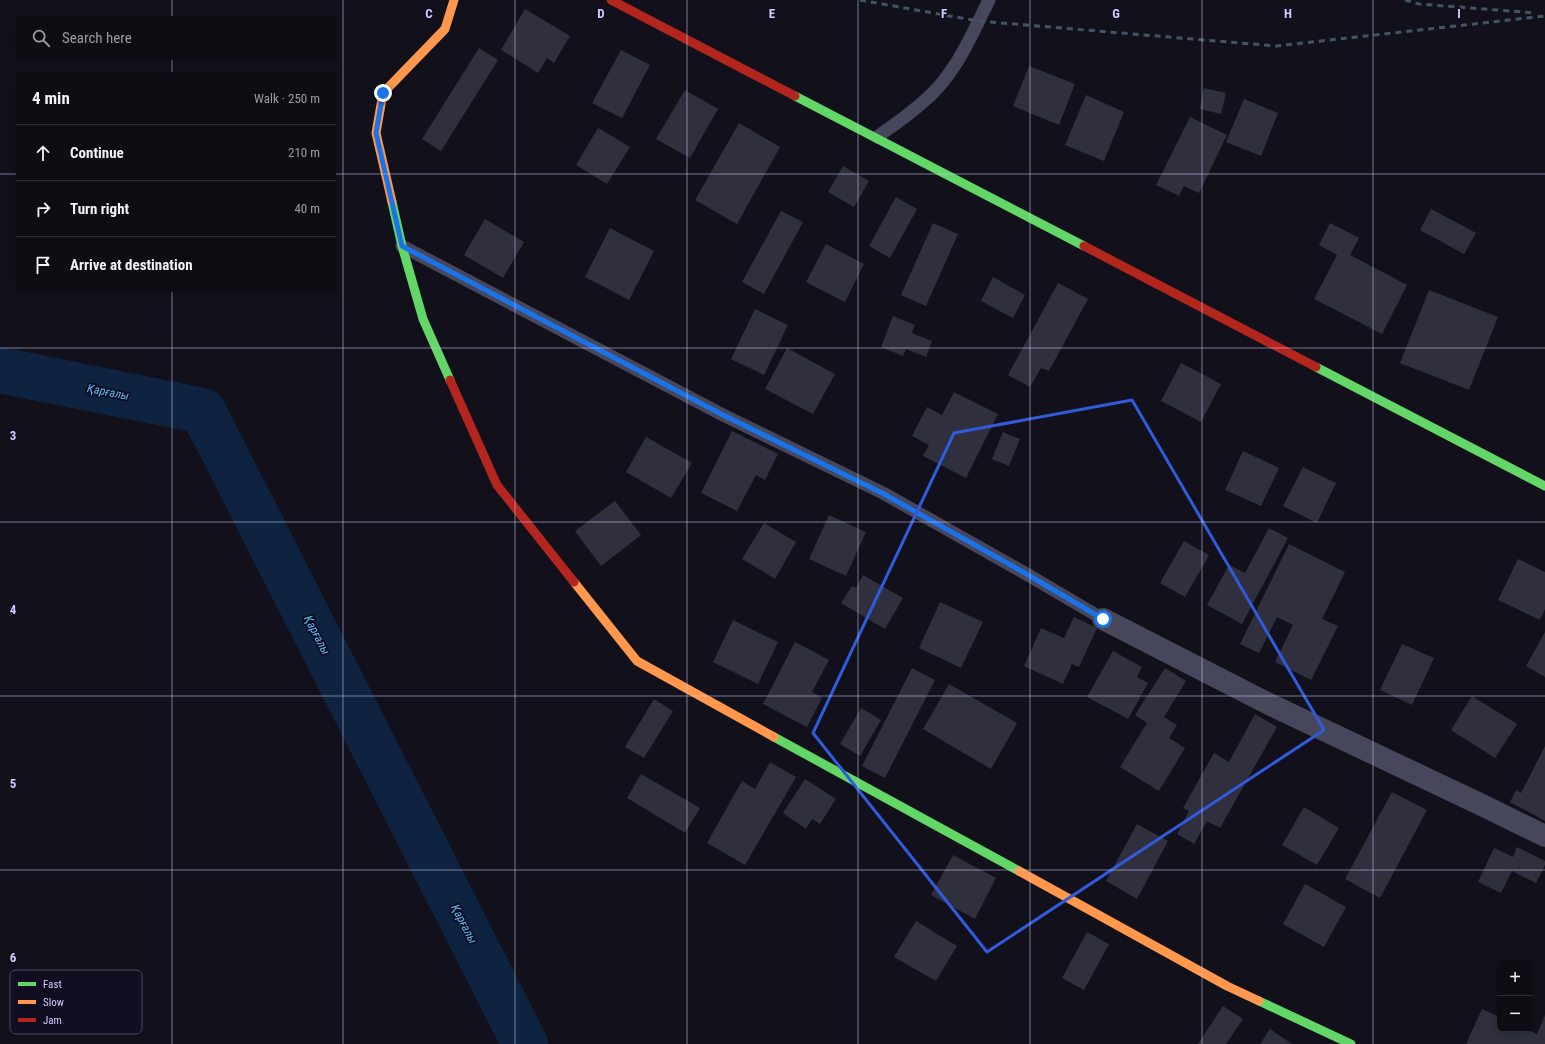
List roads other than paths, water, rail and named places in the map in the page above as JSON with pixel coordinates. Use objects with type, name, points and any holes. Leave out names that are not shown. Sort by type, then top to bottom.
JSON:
[{"type":"street","points":[[454,0],[445,29],[383,93],[376,133],[402,246],[423,319],[497,485],[637,661],[1227,986],[1351,1044]]},
{"type":"street","points":[[611,0],[877,137],[1545,486]]},
{"type":"street","points":[[1103,619],[1269,704],[1545,836]]},
{"type":"lane","points":[[877,137],[924,102],[942,84],[960,58],[989,0]]},
{"type":"lane","points":[[402,246],[723,415],[882,493],[1023,572],[1103,619]]},
{"type":"waterway","name":"Қарғалы","points":[[0,370],[203,411],[525,1044]]},
{"type":"railway","points":[[860,0],[978,21],[1276,46],[1545,16]]},
{"type":"railway","points":[[1405,0],[1419,4],[1536,13]]}]
